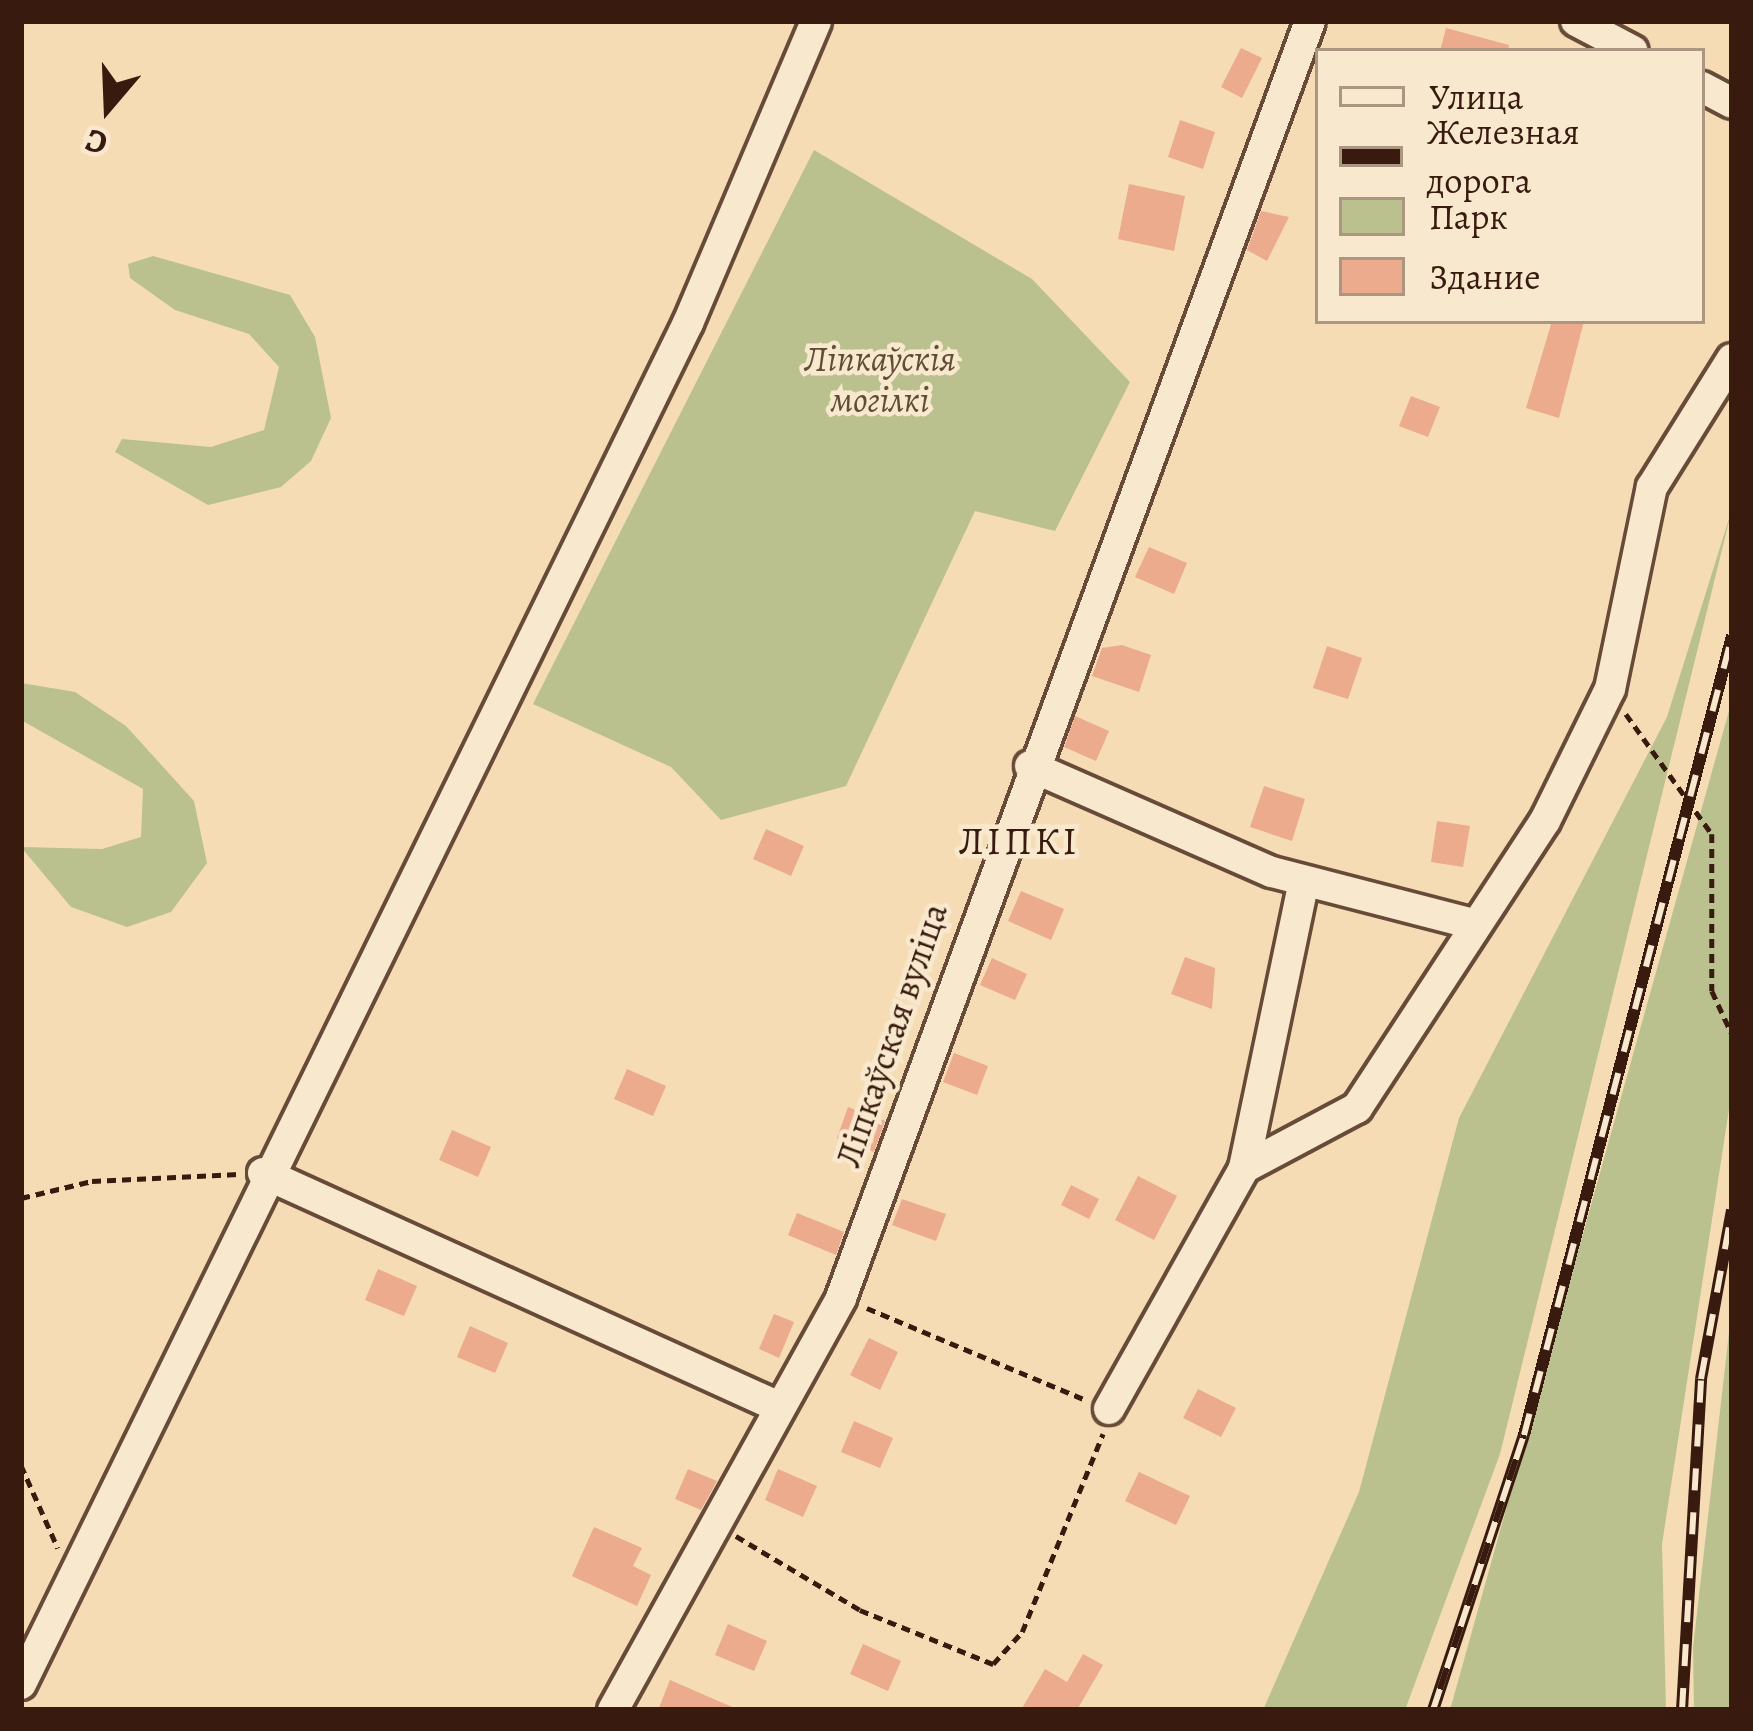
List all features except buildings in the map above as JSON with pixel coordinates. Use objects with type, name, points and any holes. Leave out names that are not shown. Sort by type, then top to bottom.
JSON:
[{"type":"street","points":[[21,1684],[72,1587],[263,1173],[688,323],[816,21]]},
{"type":"street","name":"Ліпкаўская вуліца","points":[[613,1710],[721,1527],[778,1406],[841,1298],[1030,766],[1310,21]]},
{"type":"street","points":[[1576,21],[1627,48]]},
{"type":"street","points":[[1705,89],[1732,103]]},
{"type":"street","points":[[1244,1168],[1357,1108],[1473,924],[1545,821],[1610,689],[1652,488],[1732,359]]},
{"type":"street","points":[[1030,766],[1304,881],[1473,924]]},
{"type":"street","points":[[1109,1409],[1244,1168],[1304,881]]},
{"type":"street","points":[[263,1173],[778,1406]]},
{"type":"path","points":[[1610,689],[1712,834],[1712,991],[1732,1034]]},
{"type":"path","points":[[21,1198],[92,1181],[263,1173]]},
{"type":"path","points":[[721,1527],[860,1610],[993,1664],[1022,1632],[1070,1530],[1109,1409],[841,1298]]},
{"type":"path","points":[[21,1465],[72,1587]]},
{"type":"green space","name":"Ліпкаўскія могілкі","points":[[814,150],[1032,279],[1130,382],[1055,531],[975,511],[846,786],[721,820],[671,767],[533,704]]},
{"type":"green space","points":[[153,256],[290,295],[315,337],[331,418],[311,461],[281,487],[208,505],[115,452],[122,439],[211,447],[264,430],[279,367],[249,334],[175,310],[130,278],[128,264]]},
{"type":"green space","points":[[1732,509],[1500,1454],[1405,1710],[1263,1710],[1359,1492],[1459,1118],[1667,717]]},
{"type":"green space","points":[[21,683],[75,692],[126,726],[194,801],[207,863],[171,912],[127,927],[71,907],[21,847],[102,849],[141,837],[143,789],[21,720]]},
{"type":"green space","points":[[1732,700],[1732,1090],[1662,1544],[1666,1710],[1450,1710]]},
{"type":"green space","points":[[1732,1306],[1732,1710],[1694,1710],[1693,1648]]},
{"type":"railway","points":[[1433,1710],[1524,1435],[1732,636]]},
{"type":"railway","points":[[1682,1710],[1701,1379],[1732,1210]]},
{"type":"district","name":"ЛІПКІ","points":[[1019,841]]}]
